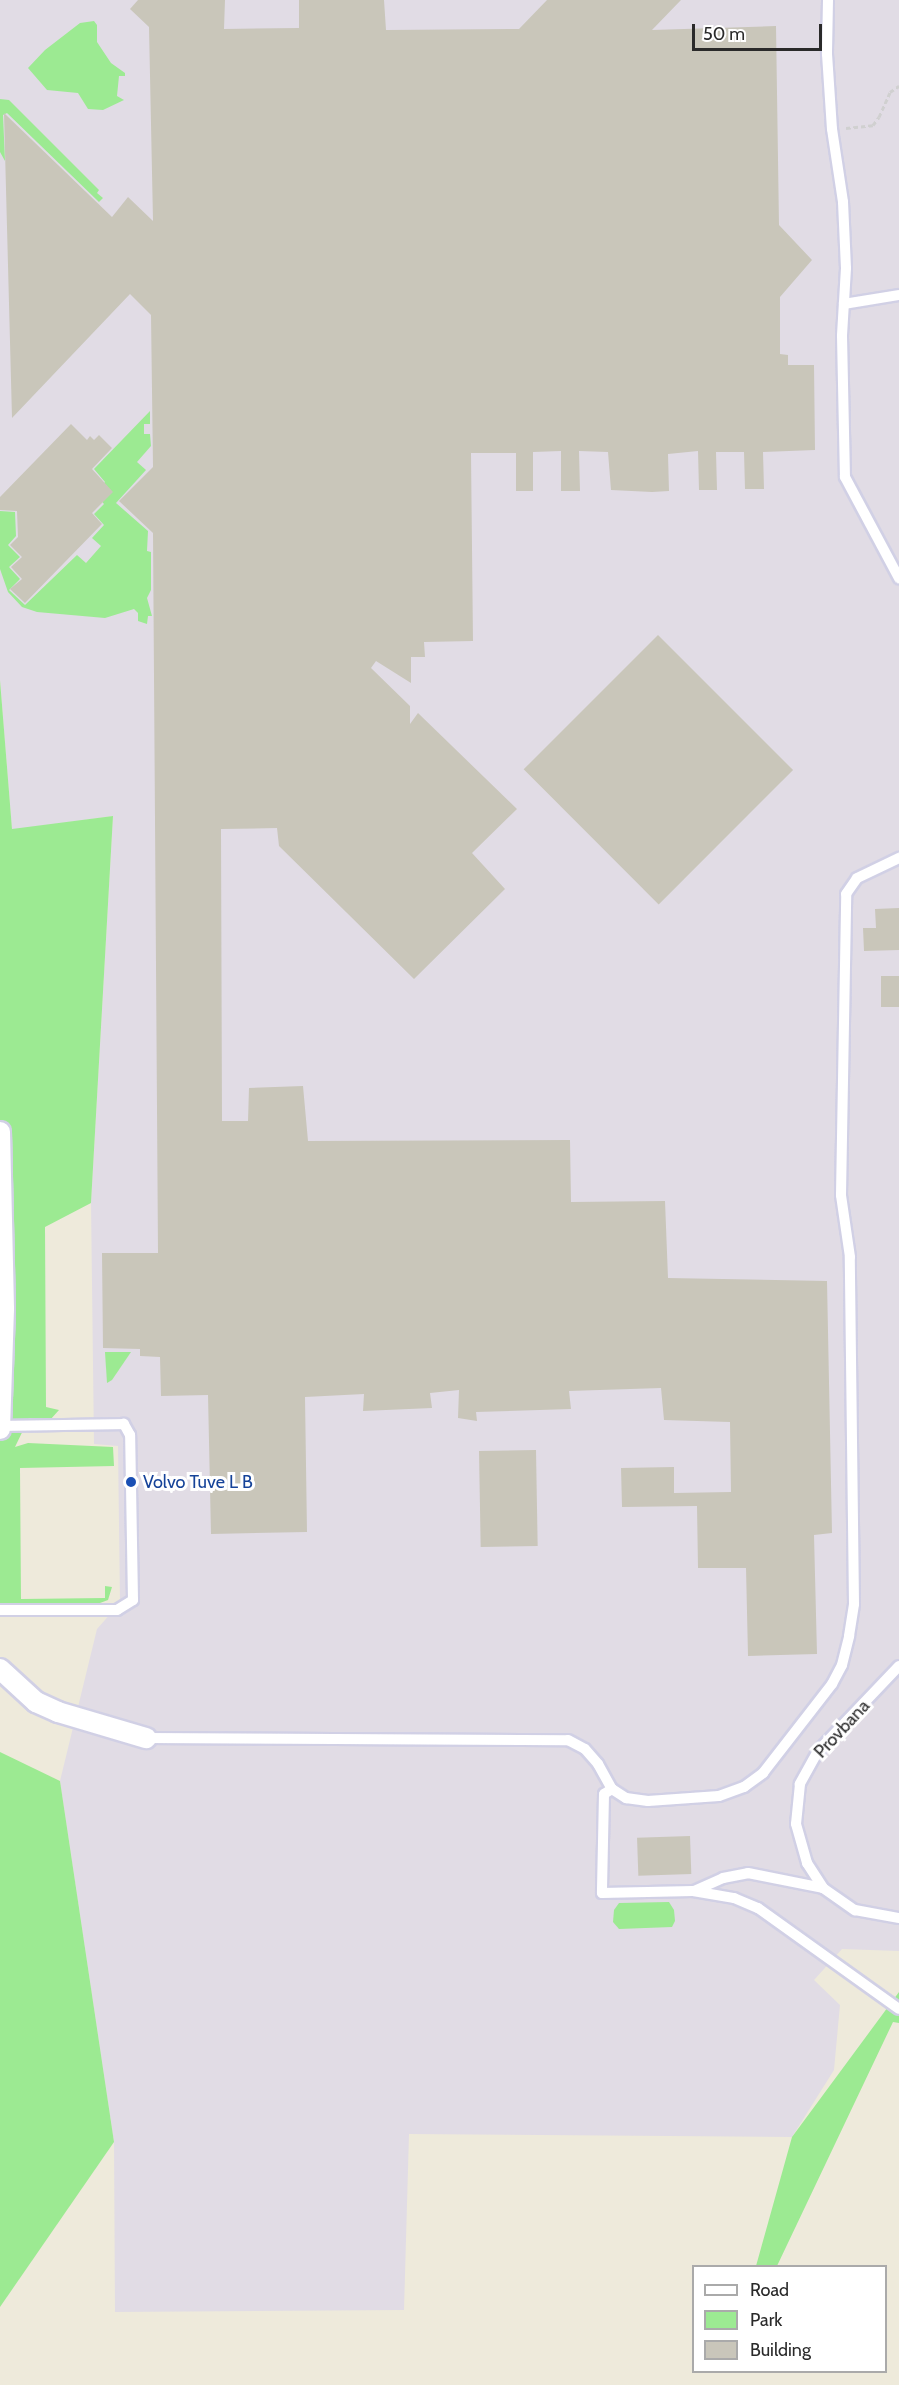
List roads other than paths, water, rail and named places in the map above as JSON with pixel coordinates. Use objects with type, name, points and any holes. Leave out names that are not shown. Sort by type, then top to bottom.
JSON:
[{"type":"street","points":[[0,1131],[4,1285],[0,1428]]},
{"type":"street","points":[[0,1669],[36,1702],[58,1712],[146,1738]]},
{"type":"lane","points":[[828,0],[827,54],[832,129],[843,202],[845,477],[899,578]]},
{"type":"lane","points":[[844,304],[899,295]]},
{"type":"lane","points":[[146,1738],[568,1740],[585,1749],[592,1756],[612,1789],[626,1798],[648,1801],[719,1797],[744,1787],[763,1773],[832,1684],[842,1665],[854,1604],[850,1257],[841,1195],[846,894],[857,878],[899,858]]},
{"type":"lane","points":[[0,1428],[124,1424],[130,1435],[133,1600],[117,1610],[0,1610]]},
{"type":"lane","name":"Provbana","points":[[899,1666],[818,1751],[800,1784],[796,1813],[798,1835],[807,1863],[823,1888],[837,1900],[855,1910],[899,1918]]},
{"type":"lane","points":[[612,1789],[604,1794],[602,1893],[693,1891],[734,1898],[758,1908],[899,2009]]},
{"type":"lane","points":[[693,1891],[723,1878],[748,1873],[823,1888]]},
{"type":"place","name":"Volvo Tuve L B","points":[[131,1482]]}]
